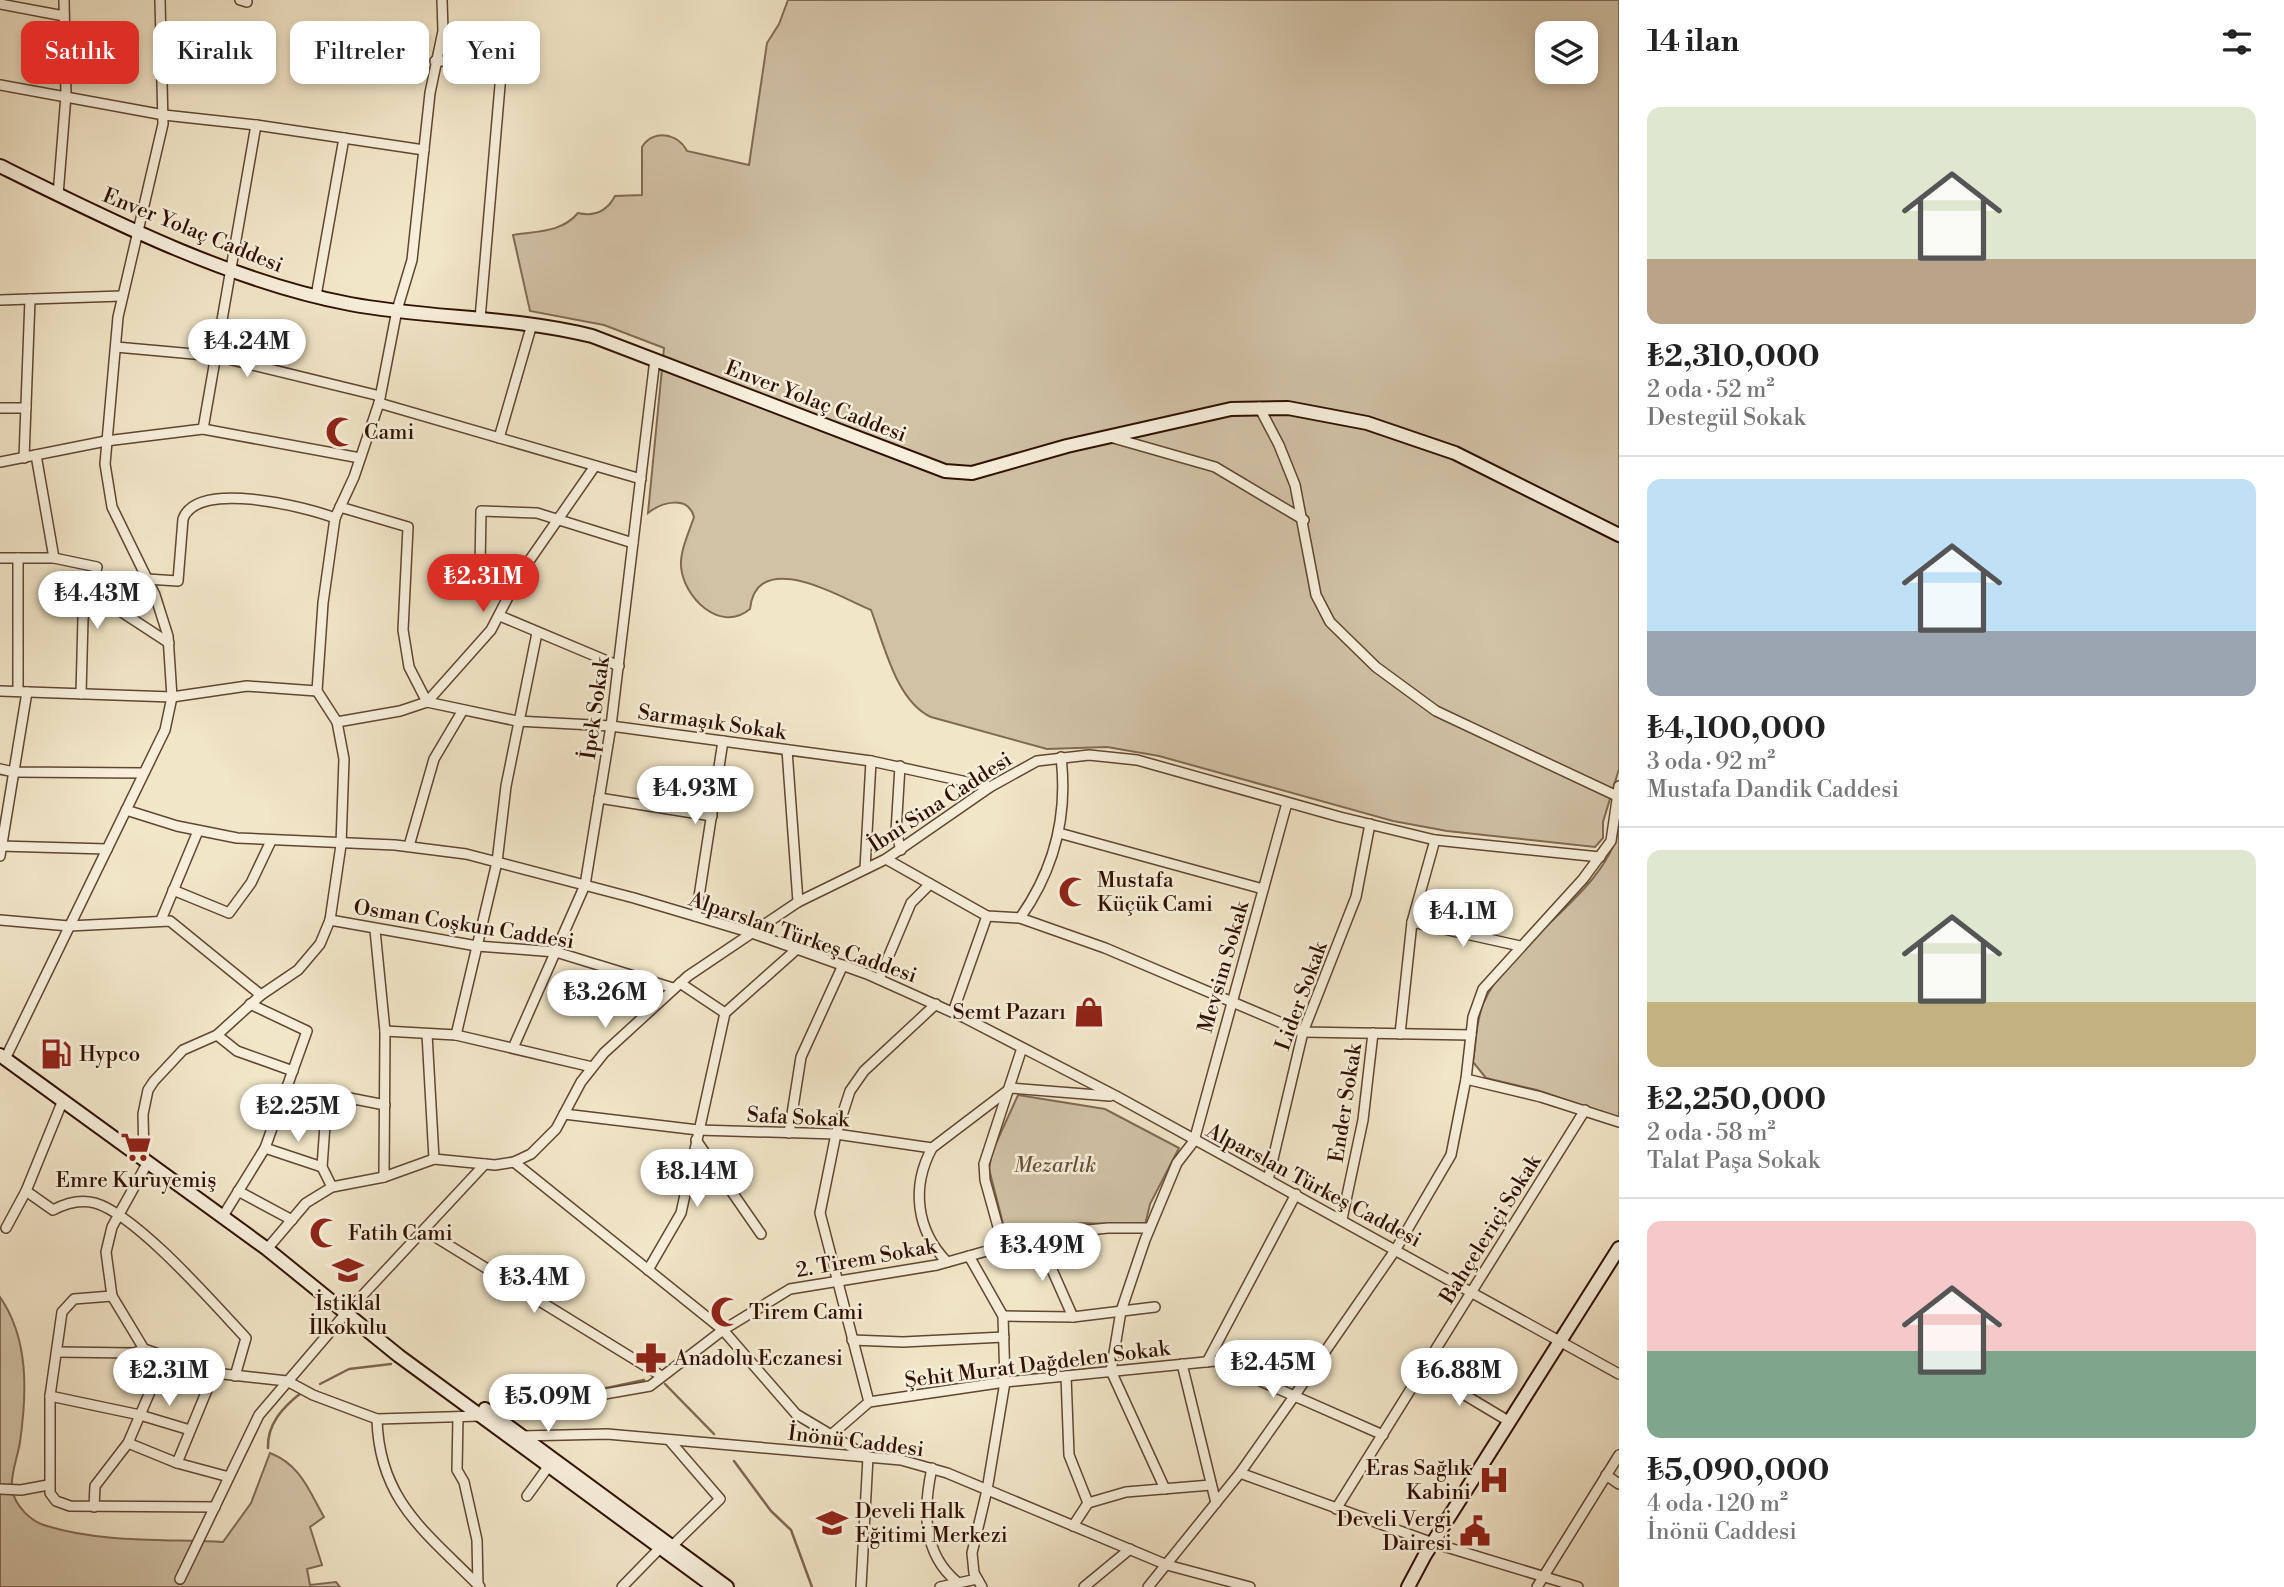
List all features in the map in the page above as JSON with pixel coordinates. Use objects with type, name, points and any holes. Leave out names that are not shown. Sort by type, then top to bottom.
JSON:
[{"type":"street","points":[[58,195],[66,95],[64,0]]},
{"type":"street","points":[[160,0],[164,115],[122,296],[106,441],[106,474],[112,507],[160,609],[169,643],[172,697],[168,722],[2,1057],[267,1249],[486,1415],[548,1467],[727,1587]]},
{"type":"street","points":[[442,0],[443,32],[435,61],[412,260],[397,310],[379,400],[360,458],[335,517],[323,603],[317,691],[337,722],[344,759],[341,845],[330,920],[320,944],[306,963],[261,995],[217,1035],[183,1050],[148,1090],[142,1126],[146,1160],[109,1234],[106,1252],[112,1296],[144,1349],[214,1373],[287,1381],[313,1395],[377,1419],[382,1461],[400,1504],[414,1522],[479,1586]]},
{"type":"street","points":[[0,4],[64,16]]},
{"type":"street","points":[[435,61],[502,62],[480,319]]},
{"type":"street","points":[[0,85],[164,115],[256,125],[424,150]]},
{"type":"street","points":[[203,429],[256,125]]},
{"type":"street","points":[[316,296],[344,138]]},
{"type":"street","name":"Enver Yolaç Caddesi","points":[[0,166],[58,195],[230,269],[316,296],[397,310],[532,324],[611,341],[945,471],[972,473],[1108,436],[1231,409],[1259,407],[1301,410],[1340,417],[1427,442],[1482,464],[1619,535]]},
{"type":"street","points":[[0,300],[122,296]]},
{"type":"street","points":[[24,458],[30,299]]},
{"type":"street","points":[[499,438],[532,324]]},
{"type":"street","points":[[116,347],[216,356],[379,400],[641,479]]},
{"type":"street","name":"İpek Sokak","points":[[513,1048],[585,885],[611,726],[655,359]]},
{"type":"street","points":[[1259,407],[1287,465],[1304,520],[1316,595],[1330,622],[1376,667],[1414,696],[1452,719],[1618,797]]},
{"type":"street","points":[[0,408],[26,408]]},
{"type":"street","points":[[0,463],[106,441],[203,429],[360,458]]},
{"type":"street","points":[[1108,436],[1215,467],[1304,520]]},
{"type":"street","points":[[36,455],[54,558]]},
{"type":"street","points":[[337,722],[400,712],[427,702],[470,657],[500,616],[520,574],[595,466]]},
{"type":"street","points":[[147,579],[178,581],[183,519],[187,510],[196,504],[229,499],[272,501],[335,517]]},
{"type":"street","points":[[340,507],[408,527],[403,629],[409,667],[427,702]]},
{"type":"street","points":[[520,574],[480,567],[481,511],[537,513],[559,517],[633,543]]},
{"type":"street","points":[[0,558],[54,558],[97,567],[82,618],[81,694]]},
{"type":"street","points":[[18,558],[23,691],[14,772],[1,850],[107,849]]},
{"type":"street","points":[[92,584],[117,609],[169,643]]},
{"type":"street","points":[[500,616],[618,666]]},
{"type":"street","points":[[456,1035],[498,862],[517,722],[537,633]]},
{"type":"street","points":[[0,691],[172,697],[247,687],[317,691]]},
{"type":"street","name":"Sarmaşık Sokak","points":[[427,702],[517,722],[611,726],[872,761],[990,787]]},
{"type":"street","points":[[409,846],[434,759],[463,710]]},
{"type":"street","points":[[696,916],[723,741]]},
{"type":"street","points":[[787,750],[798,902]]},
{"type":"street","name":"İbni Sina Caddesi","points":[[434,1159],[485,1164],[514,1162],[545,1142],[592,1067],[633,1023],[677,985],[798,902],[886,859],[990,787],[1037,761],[1103,755],[1137,760],[1287,803],[1435,840],[1600,856]]},
{"type":"street","points":[[1020,918],[1044,879],[1059,833],[1063,805],[1061,757]]},
{"type":"street","points":[[865,869],[872,761]]},
{"type":"street","points":[[900,766],[896,832],[901,850]]},
{"type":"street","points":[[0,769],[14,772],[143,773]]},
{"type":"street","points":[[1147,1587],[1240,1474],[1396,1249],[1451,1156],[1476,1007],[1487,981],[1583,879],[1611,841],[1619,786]]},
{"type":"street","points":[[599,798],[712,816]]},
{"type":"street","name":"Mevsim Sokak","points":[[1111,1371],[1121,1311],[1149,1228],[1177,1163],[1194,1141],[1287,803]]},
{"type":"street","name":"Alparslan Türkeş Caddesi","points":[[126,810],[198,831],[271,841],[409,846],[498,862],[696,916],[843,965],[953,1012],[1116,1097],[1396,1249],[1560,1344],[1619,1374]]},
{"type":"street","name":"Lider Sokak","points":[[1268,1180],[1303,1032],[1356,897],[1370,824]]},
{"type":"street","points":[[161,920],[198,831]]},
{"type":"street","points":[[1059,833],[1263,889]]},
{"type":"street","points":[[1400,1034],[1412,922],[1435,840]]},
{"type":"street","points":[[173,890],[229,913],[251,883],[271,841]]},
{"type":"street","points":[[886,859],[987,916],[1020,918],[1105,948],[1303,1032],[1471,1035]]},
{"type":"street","points":[[879,979],[911,903],[930,884]]},
{"type":"street","points":[[953,1012],[987,916]]},
{"type":"street","points":[[0,920],[69,926],[161,920],[179,926],[261,995]]},
{"type":"street","name":"Osman Coşkun Caddesi","points":[[330,920],[477,946],[556,952],[677,985],[725,1013]]},
{"type":"street","points":[[1412,922],[1520,946]]},
{"type":"street","points":[[375,930],[385,1031],[384,1177]]},
{"type":"street","points":[[648,1270],[681,1213],[725,1013],[797,949]]},
{"type":"street","points":[[789,1133],[801,1057],[843,965]]},
{"type":"street","points":[[223,1216],[265,1148],[307,1031],[250,1004]]},
{"type":"street","points":[[831,1435],[869,1402],[820,1213],[836,1134],[845,1101],[864,1070],[936,1004]]},
{"type":"street","points":[[385,1031],[456,1035],[592,1067]]},
{"type":"street","name":"Ender Sokak","points":[[1342,1219],[1363,1120],[1373,1033]]},
{"type":"street","points":[[267,1249],[312,1198],[332,1187],[384,1177],[434,1159],[427,1034]]},
{"type":"street","points":[[217,1035],[237,1051],[293,1071]]},
{"type":"street","points":[[1003,1245],[985,1180],[984,1164],[1022,1048]]},
{"type":"street","points":[[1466,1079],[1619,1122]]},
{"type":"street","points":[[947,1262],[928,1236],[919,1205],[921,1175],[932,1148],[1011,1088],[1116,1097]]},
{"type":"street","points":[[332,1187],[322,1167],[327,1097],[334,1095],[385,1105]]},
{"type":"street","points":[[6,1228],[26,1191],[63,1100]]},
{"type":"street","name":"Bahçeleriçi Sokak","points":[[1336,1509],[1584,1110]]},
{"type":"street","name":"Safa Sokak","points":[[564,1114],[697,1135],[836,1134],[932,1148]]},
{"type":"street","points":[[697,1135],[761,1234]]},
{"type":"street","points":[[265,1148],[322,1167]]},
{"type":"street","points":[[514,1162],[723,1330],[796,1414],[868,1457],[861,1587]]},
{"type":"street","points":[[180,1580],[259,1415],[347,1312],[485,1164]]},
{"type":"street","points":[[26,1191],[53,1210],[82,1201],[119,1214],[179,1268],[246,1338],[235,1376]]},
{"type":"street","points":[[238,1191],[292,1220]]},
{"type":"street","points":[[1208,1362],[1296,1194]]},
{"type":"street","name":"2. Tirem Sokak","points":[[377,1419],[486,1415],[650,1386],[660,1375],[723,1330],[790,1289],[947,1262],[1037,1236],[1088,1229],[1149,1228]]},
{"type":"street","points":[[424,1230],[660,1375]]},
{"type":"street","points":[[1037,1236],[1073,1317]]},
{"type":"street","points":[[1408,1587],[1619,1248]]},
{"type":"street","points":[[940,1587],[957,1582],[980,1583],[972,1547],[987,1490],[1004,1382],[1003,1316],[969,1256]]},
{"type":"street","points":[[112,1296],[74,1299],[65,1305],[50,1396],[48,1485],[52,1497],[65,1506],[215,1507]]},
{"type":"street","points":[[1003,1316],[1073,1317],[1154,1307]]},
{"type":"street","points":[[852,1340],[903,1342],[1004,1337]]},
{"type":"street","points":[[57,1352],[134,1353],[144,1349]]},
{"type":"street","points":[[94,1507],[95,1486],[128,1443],[165,1357]]},
{"type":"street","name":"Şehit Murat Dağdelen Sokak","points":[[869,1402],[1004,1382],[1215,1361],[1383,1435]]},
{"type":"street","points":[[1182,1364],[1216,1503]]},
{"type":"street","points":[[1423,1370],[1510,1422]]},
{"type":"street","points":[[1111,1371],[1165,1489]]},
{"type":"street","points":[[177,1463],[214,1373]]},
{"type":"street","points":[[1066,1376],[1069,1455],[1088,1503]]},
{"type":"street","points":[[50,1396],[140,1415],[190,1430]]},
{"type":"street","points":[[486,1415],[521,1436],[714,1587]]},
{"type":"street","points":[[458,1417],[457,1470],[464,1482],[478,1540],[479,1586]]},
{"type":"street","name":"İnönü Caddesi","points":[[521,1436],[582,1433],[868,1457],[932,1468],[1167,1564],[1250,1587]]},
{"type":"street","points":[[622,1587],[720,1499],[670,1441]]},
{"type":"street","points":[[128,1443],[177,1463],[229,1477]]},
{"type":"street","points":[[1537,1587],[1619,1455]]},
{"type":"street","points":[[527,1496],[548,1467]]},
{"type":"street","points":[[932,1468],[927,1504],[930,1542],[940,1565],[957,1582]]},
{"type":"street","points":[[1240,1474],[1433,1543],[1578,1587]]},
{"type":"street","points":[[1606,1475],[1619,1484]]},
{"type":"street","points":[[0,1489],[21,1490],[48,1485]]},
{"type":"street","points":[[1073,1525],[1088,1503],[1126,1492],[1211,1485]]},
{"type":"street","points":[[1084,1587],[1130,1549]]},
{"type":"green space","points":[[788,0],[1619,0],[1619,769],[1603,822],[1603,838],[1595,847],[1447,831],[1393,821],[1159,756],[1107,747],[1047,749],[931,717],[919,709],[900,685],[886,655],[871,610],[802,581],[768,581],[756,591],[750,609],[739,616],[716,615],[705,609],[688,589],[681,566],[683,548],[694,517],[691,510],[680,503],[674,503],[660,506],[648,513],[664,348],[604,325],[530,311],[513,235],[556,228],[578,213],[600,212],[615,196],[642,195],[642,147],[652,138],[672,137],[687,151],[749,165],[767,43],[779,24]]},
{"type":"green space","points":[[1619,828],[1619,1118],[1537,1090],[1486,1078],[1473,1062],[1481,1011],[1496,981],[1596,874],[1611,852]]},
{"type":"green space","name":"Mezarlık","points":[[1018,1095],[1105,1109],[1179,1148],[1150,1204],[1145,1225],[1081,1223],[1007,1239],[989,1169],[992,1152]]},
{"type":"green space","points":[[0,1297],[16,1330],[24,1367],[24,1405],[12,1489],[16,1501],[30,1517],[47,1526],[90,1535],[223,1542],[251,1503],[270,1453],[281,1458],[297,1472],[324,1517],[310,1527],[322,1565],[307,1569],[310,1585],[336,1582],[340,1587],[0,1587]]},
{"type":"waterway","points":[[320,1384],[349,1369],[391,1364]]},
{"type":"waterway","points":[[507,1403],[574,1395],[644,1380]]},
{"type":"waterway","points":[[665,1384],[714,1434]]},
{"type":"waterway","points":[[268,1448],[270,1431],[277,1417],[301,1393]]},
{"type":"waterway","points":[[734,1461],[771,1511],[791,1530],[812,1587]]},
{"type":"place","name":"Cami","points":[[341,432]]},
{"type":"place","name":"Mustafa Küçük Cami","points":[[1074,892]]},
{"type":"place","name":"Semt Pazarı","points":[[1089,1012]]},
{"type":"place","name":"Hypco","points":[[56,1054]]},
{"type":"place","name":"Emre Kuruyemiş","points":[[136,1147]]},
{"type":"place","name":"Fatih Cami","points":[[325,1233]]},
{"type":"place","name":"İstiklal İlkokulu","points":[[348,1270]]},
{"type":"place","name":"Tirem Cami","points":[[726,1312]]},
{"type":"place","name":"Anadolu Eczanesi","points":[[651,1358]]},
{"type":"place","name":"Eras Sağlık Kabini","points":[[1494,1480]]},
{"type":"place","name":"Develi Halk Eğitimi Merkezi","points":[[832,1523]]},
{"type":"place","name":"Develi Vergi Dairesi","points":[[1475,1531]]}]
